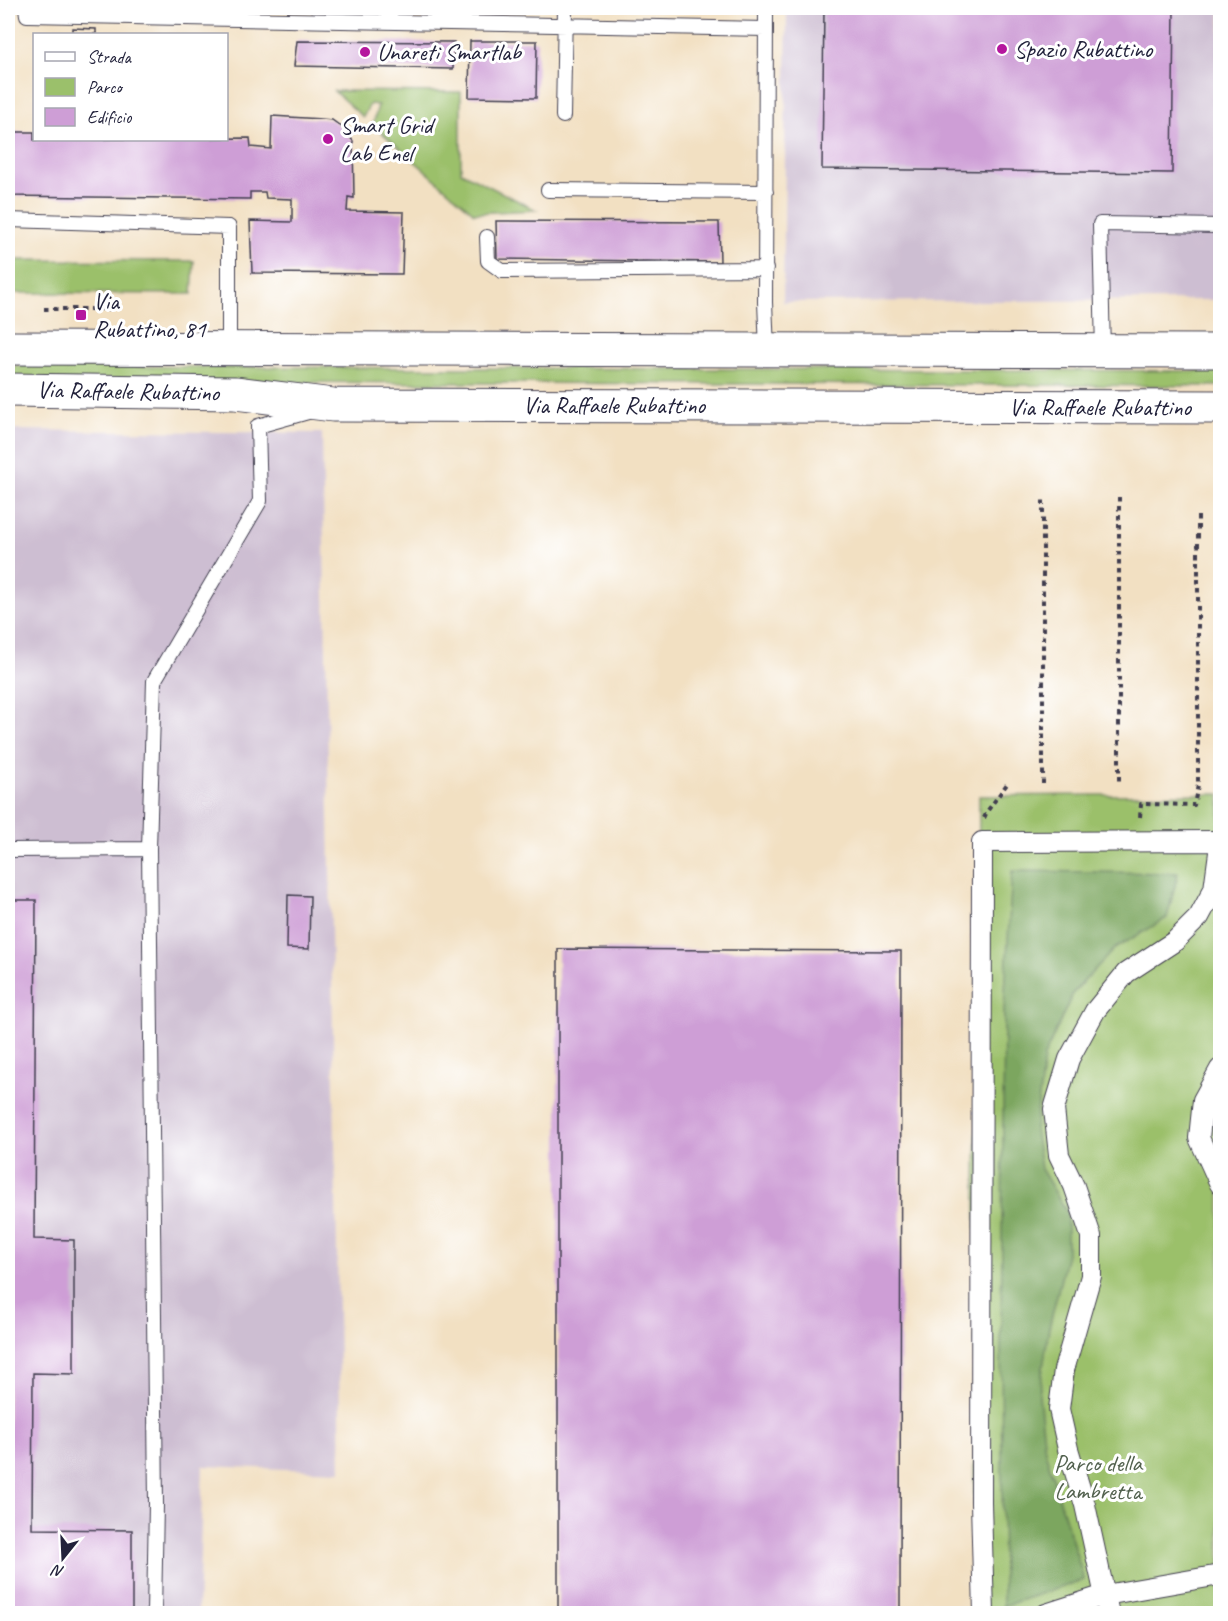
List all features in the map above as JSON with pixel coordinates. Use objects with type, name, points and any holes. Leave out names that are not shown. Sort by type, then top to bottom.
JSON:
[{"type":"street","name":"Via Raffaele Rubattino","points":[[8,348],[1221,351]]},
{"type":"street","name":"Via Raffaele Rubattino","points":[[8,390],[235,393],[333,405],[1221,407]]},
{"type":"street","points":[[984,1614],[981,1503],[982,843],[1221,843],[1214,888],[1199,917],[1175,941],[1126,973],[1095,1011],[1069,1059],[1054,1110],[1059,1155],[1074,1186],[1091,1236],[1091,1276],[1064,1370],[1059,1409],[1085,1505],[1107,1604]]},
{"type":"street","points":[[1221,1069],[1203,1100],[1199,1138],[1221,1184]]},
{"type":"street","points":[[1046,1614],[1107,1604],[1221,1575]]},
{"type":"lane","points":[[26,8],[27,15],[766,29]]},
{"type":"lane","points":[[563,116],[565,8]]},
{"type":"lane","points":[[766,8],[765,310],[767,351]]},
{"type":"lane","points":[[548,190],[766,192]]},
{"type":"lane","points":[[8,220],[229,227],[229,349]]},
{"type":"lane","points":[[1103,351],[1101,224],[1221,226]]},
{"type":"lane","points":[[487,237],[488,261],[502,271],[766,269]]},
{"type":"lane","points":[[154,1614],[156,1504],[149,849],[154,681],[261,501],[258,426],[333,405]]},
{"type":"lane","points":[[8,849],[149,849]]},
{"type":"path","points":[[44,309],[114,309]]},
{"type":"path","points":[[1119,497],[1119,785]]},
{"type":"path","points":[[1043,498],[1043,784]]},
{"type":"path","points":[[1150,817],[1140,817],[1141,804],[1194,805],[1197,797],[1198,514]]},
{"type":"path","points":[[982,843],[983,820],[1007,784]]},
{"type":"shaded area","points":[[787,8],[1220,8],[1220,300],[783,302]]},
{"type":"shaded area","points":[[8,430],[322,433],[341,1471],[203,1466],[198,1613],[8,1614]]},
{"type":"green space","points":[[334,91],[461,92],[461,172],[536,210],[474,213],[373,125],[378,105],[370,104],[363,117]]},
{"type":"green space","points":[[8,260],[194,261],[192,294],[8,293]]},
{"type":"green space","points":[[8,366],[1220,371],[1220,386],[8,381]]},
{"type":"green space","name":"Parco della Lambretta","points":[[1220,794],[1220,1613],[973,1614],[979,796]]},
{"type":"green space","points":[[1012,871],[1178,873],[1167,918],[1114,949],[1073,993],[1044,1057],[1035,1129],[1041,1169],[1067,1212],[1067,1254],[1049,1328],[1039,1395],[1045,1451],[1084,1580],[1003,1606],[1001,1346],[1004,1009]]},
{"type":"building","points":[[824,8],[1174,8],[1172,173],[822,169]]},
{"type":"building","points":[[72,28],[96,29],[96,33],[72,33]]},
{"type":"building","points":[[297,41],[454,42],[453,69],[294,66]]},
{"type":"building","points":[[470,41],[537,41],[536,98],[469,97]]},
{"type":"building","points":[[272,116],[332,120],[343,128],[353,141],[354,198],[348,197],[347,211],[404,212],[402,274],[252,273],[250,221],[292,222],[292,199],[266,198],[265,192],[250,192],[250,199],[8,196],[8,132],[33,132],[33,141],[228,141],[228,138],[250,138],[251,147],[271,149]]},
{"type":"building","points":[[496,221],[719,222],[720,262],[497,259]]},
{"type":"building","points":[[288,895],[310,896],[309,949],[287,948]]},
{"type":"building","points":[[8,900],[36,900],[34,1239],[74,1240],[74,1374],[33,1373],[32,1529],[132,1530],[132,1614],[8,1614]]},
{"type":"building","points":[[558,949],[901,951],[900,1614],[558,1614]]},
{"type":"place","name":"Spazio Rubattino","points":[[1002,49]]},
{"type":"place","name":"Unareti Smartlab","points":[[365,52]]},
{"type":"place","name":"Smart Grid Lab Enel","points":[[328,139]]},
{"type":"place","name":"Via Rubattino, 81","points":[[81,315]]}]
